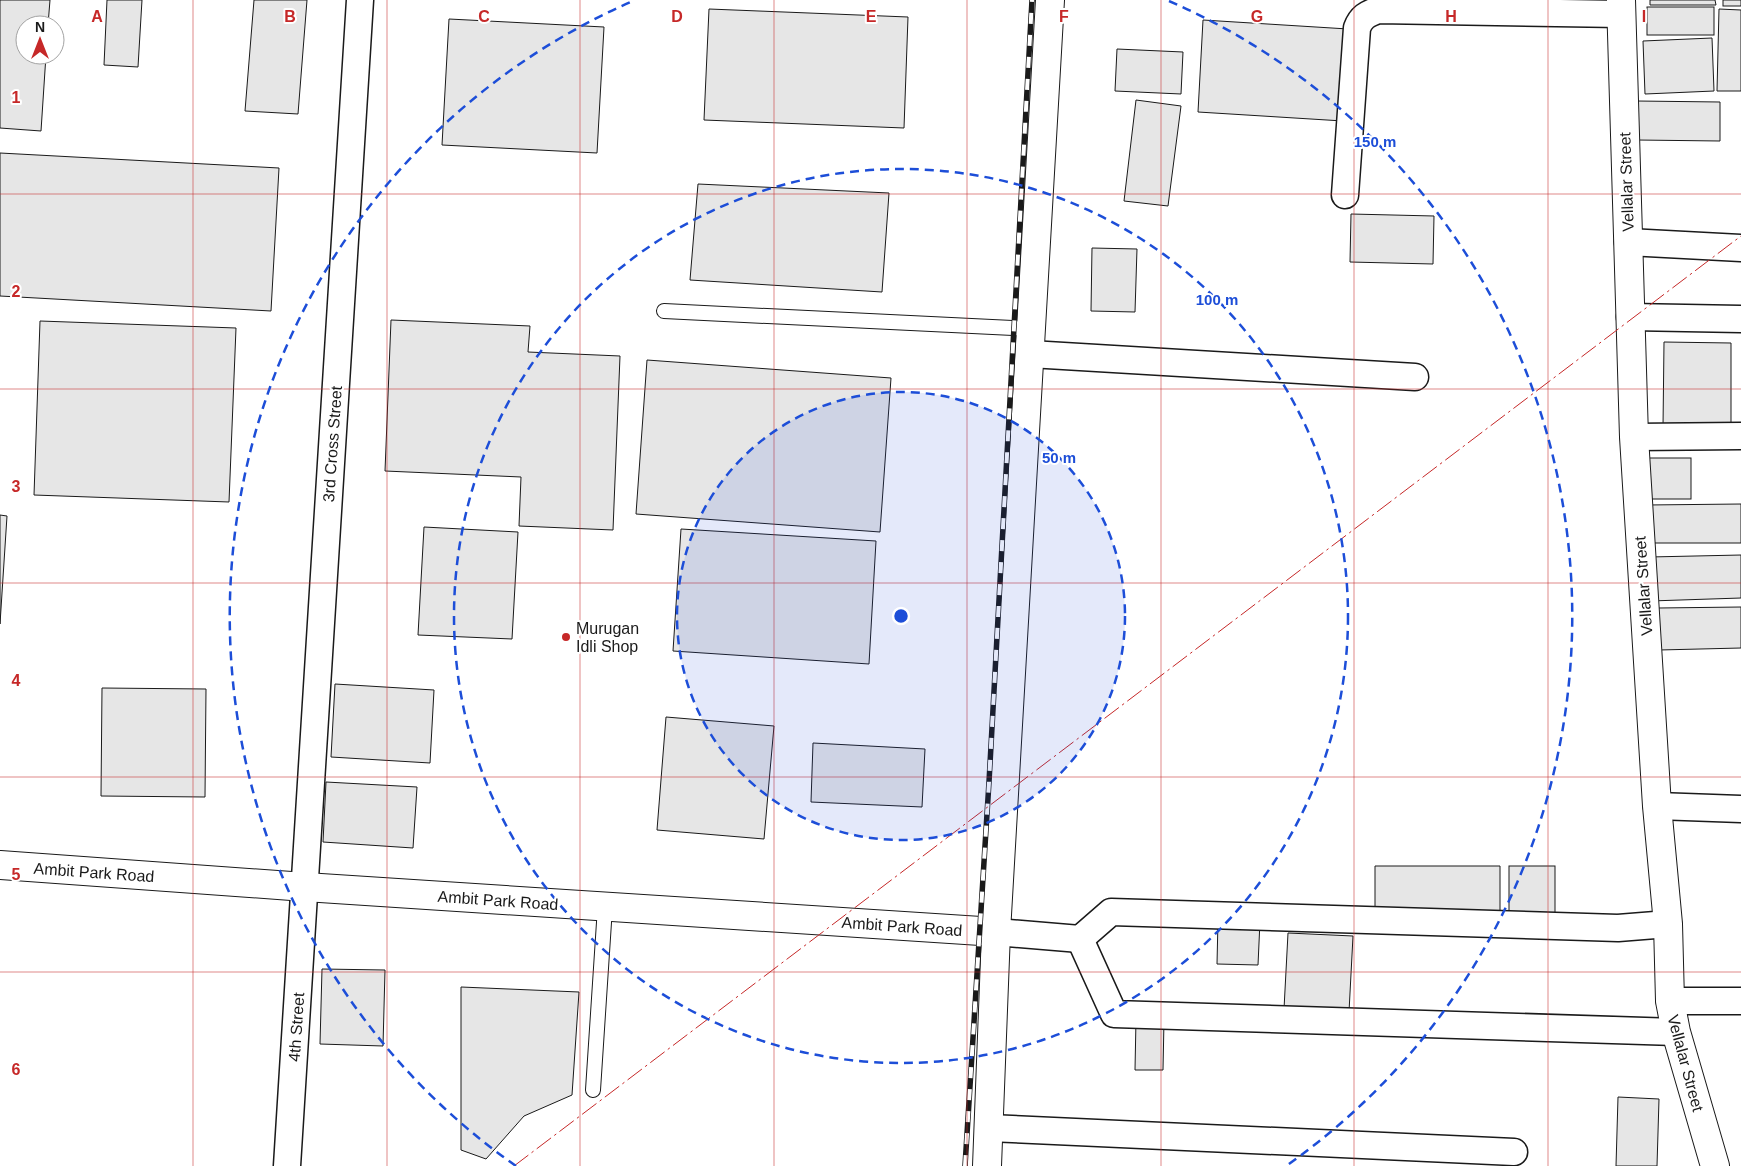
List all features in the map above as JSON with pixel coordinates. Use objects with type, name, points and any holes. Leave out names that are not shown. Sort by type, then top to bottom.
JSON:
[{"type":"street","name":"3rd Cross Street","points":[[305,887],[360,0]]},
{"type":"street","points":[[987,1166],[996,932],[1050,0]]},
{"type":"street","points":[[1345,195],[1357,28],[1365,16],[1378,10],[1621,7]]},
{"type":"street","name":"Vellalar Street","points":[[1621,7],[1634,437],[1657,806],[1668,924],[1670,1001],[1676,1032],[1715,1166]]},
{"type":"street","points":[[1628,242],[1741,248]]},
{"type":"street","points":[[1630,317],[1741,319]]},
{"type":"street","points":[[1030,341],[1415,377]]},
{"type":"street","points":[[1634,437],[1741,436]]},
{"type":"street","points":[[1657,806],[1741,809]]},
{"type":"street","name":"Ambit Park Road","points":[[0,865],[996,932]]},
{"type":"street","name":"4th Street","points":[[287,1166],[305,887]]},
{"type":"street","points":[[996,932],[1080,939],[1111,912],[1618,928],[1668,924]]},
{"type":"street","points":[[1080,939],[1114,1014],[1676,1032]]},
{"type":"street","points":[[1670,1001],[1741,1001]]},
{"type":"street","points":[[988,1128],[1514,1152]]},
{"type":"lane","points":[[664,311],[1030,341]]},
{"type":"lane","points":[[593,1090],[605,907]]},
{"type":"building","points":[[0,0],[50,0],[49,15],[15,15],[15,65],[45,65],[41,131],[0,128]]},
{"type":"building","points":[[107,0],[142,0],[138,67],[104,65]]},
{"type":"building","points":[[254,0],[307,0],[298,114],[245,111]]},
{"type":"building","points":[[1650,0],[1715,0],[1716,5],[1650,5]]},
{"type":"building","points":[[1723,0],[1741,0],[1741,6],[1723,6]]},
{"type":"building","points":[[1647,7],[1714,7],[1714,35],[1647,35]]},
{"type":"building","points":[[709,9],[908,17],[904,128],[704,120]]},
{"type":"building","points":[[1719,9],[1741,10],[1741,91],[1717,91]]},
{"type":"building","points":[[449,19],[604,27],[597,153],[442,145]]},
{"type":"building","points":[[1203,20],[1348,29],[1343,121],[1198,112]]},
{"type":"building","points":[[1712,38],[1714,91],[1645,94],[1643,41]]},
{"type":"building","points":[[1117,49],[1183,52],[1181,94],[1115,91]]},
{"type":"building","points":[[1136,100],[1181,106],[1168,206],[1124,201]]},
{"type":"building","points":[[1637,101],[1720,102],[1720,141],[1637,140]]},
{"type":"building","points":[[0,153],[279,168],[271,311],[0,296]]},
{"type":"building","points":[[698,184],[889,193],[882,292],[690,280]]},
{"type":"building","points":[[1351,214],[1434,216],[1433,264],[1350,262]]},
{"type":"building","points":[[1092,248],[1137,249],[1135,312],[1091,311]]},
{"type":"building","points":[[391,320],[530,326],[528,352],[620,356],[613,530],[519,526],[521,477],[385,471]]},
{"type":"building","points":[[40,321],[236,328],[229,502],[34,495]]},
{"type":"building","points":[[1664,342],[1731,343],[1731,427],[1663,427]]},
{"type":"building","points":[[647,360],[891,378],[880,532],[636,514]]},
{"type":"building","points":[[1646,458],[1691,458],[1691,499],[1646,499]]},
{"type":"building","points":[[1741,504],[1741,543],[1646,543],[1646,505]]},
{"type":"building","points":[[0,515],[7,516],[0,624]]},
{"type":"building","points":[[424,527],[518,532],[512,639],[418,635]]},
{"type":"building","points":[[681,529],[876,541],[869,664],[673,651]]},
{"type":"building","points":[[1741,555],[1741,598],[1650,601],[1649,557]]},
{"type":"building","points":[[1741,607],[1741,648],[1659,650],[1658,608]]},
{"type":"building","points":[[335,684],[434,690],[430,763],[331,757]]},
{"type":"building","points":[[102,688],[206,689],[205,797],[101,796]]},
{"type":"building","points":[[666,717],[774,726],[764,839],[657,830]]},
{"type":"building","points":[[813,743],[925,749],[922,807],[811,802]]},
{"type":"building","points":[[326,782],[417,787],[413,848],[323,842]]},
{"type":"building","points":[[1375,866],[1500,866],[1500,914],[1375,915]]},
{"type":"building","points":[[1509,866],[1555,866],[1555,917],[1509,917]]},
{"type":"building","points":[[1218,920],[1260,921],[1258,965],[1217,964]]},
{"type":"building","points":[[1288,933],[1353,936],[1349,1012],[1284,1009]]},
{"type":"building","points":[[322,969],[385,970],[383,1046],[320,1044]]},
{"type":"building","points":[[461,987],[579,992],[572,1095],[524,1116],[486,1159],[461,1150]]},
{"type":"building","points":[[1136,1019],[1164,1020],[1163,1070],[1135,1070]]},
{"type":"building","points":[[1618,1097],[1659,1099],[1657,1166],[1616,1166]]},
{"type":"railway","points":[[965,1166],[989,782],[1032,0]]},
{"type":"power","points":[[514,1166],[1741,236]]},
{"type":"place","name":"Murugan Idli Shop","points":[[566,637]]}]
